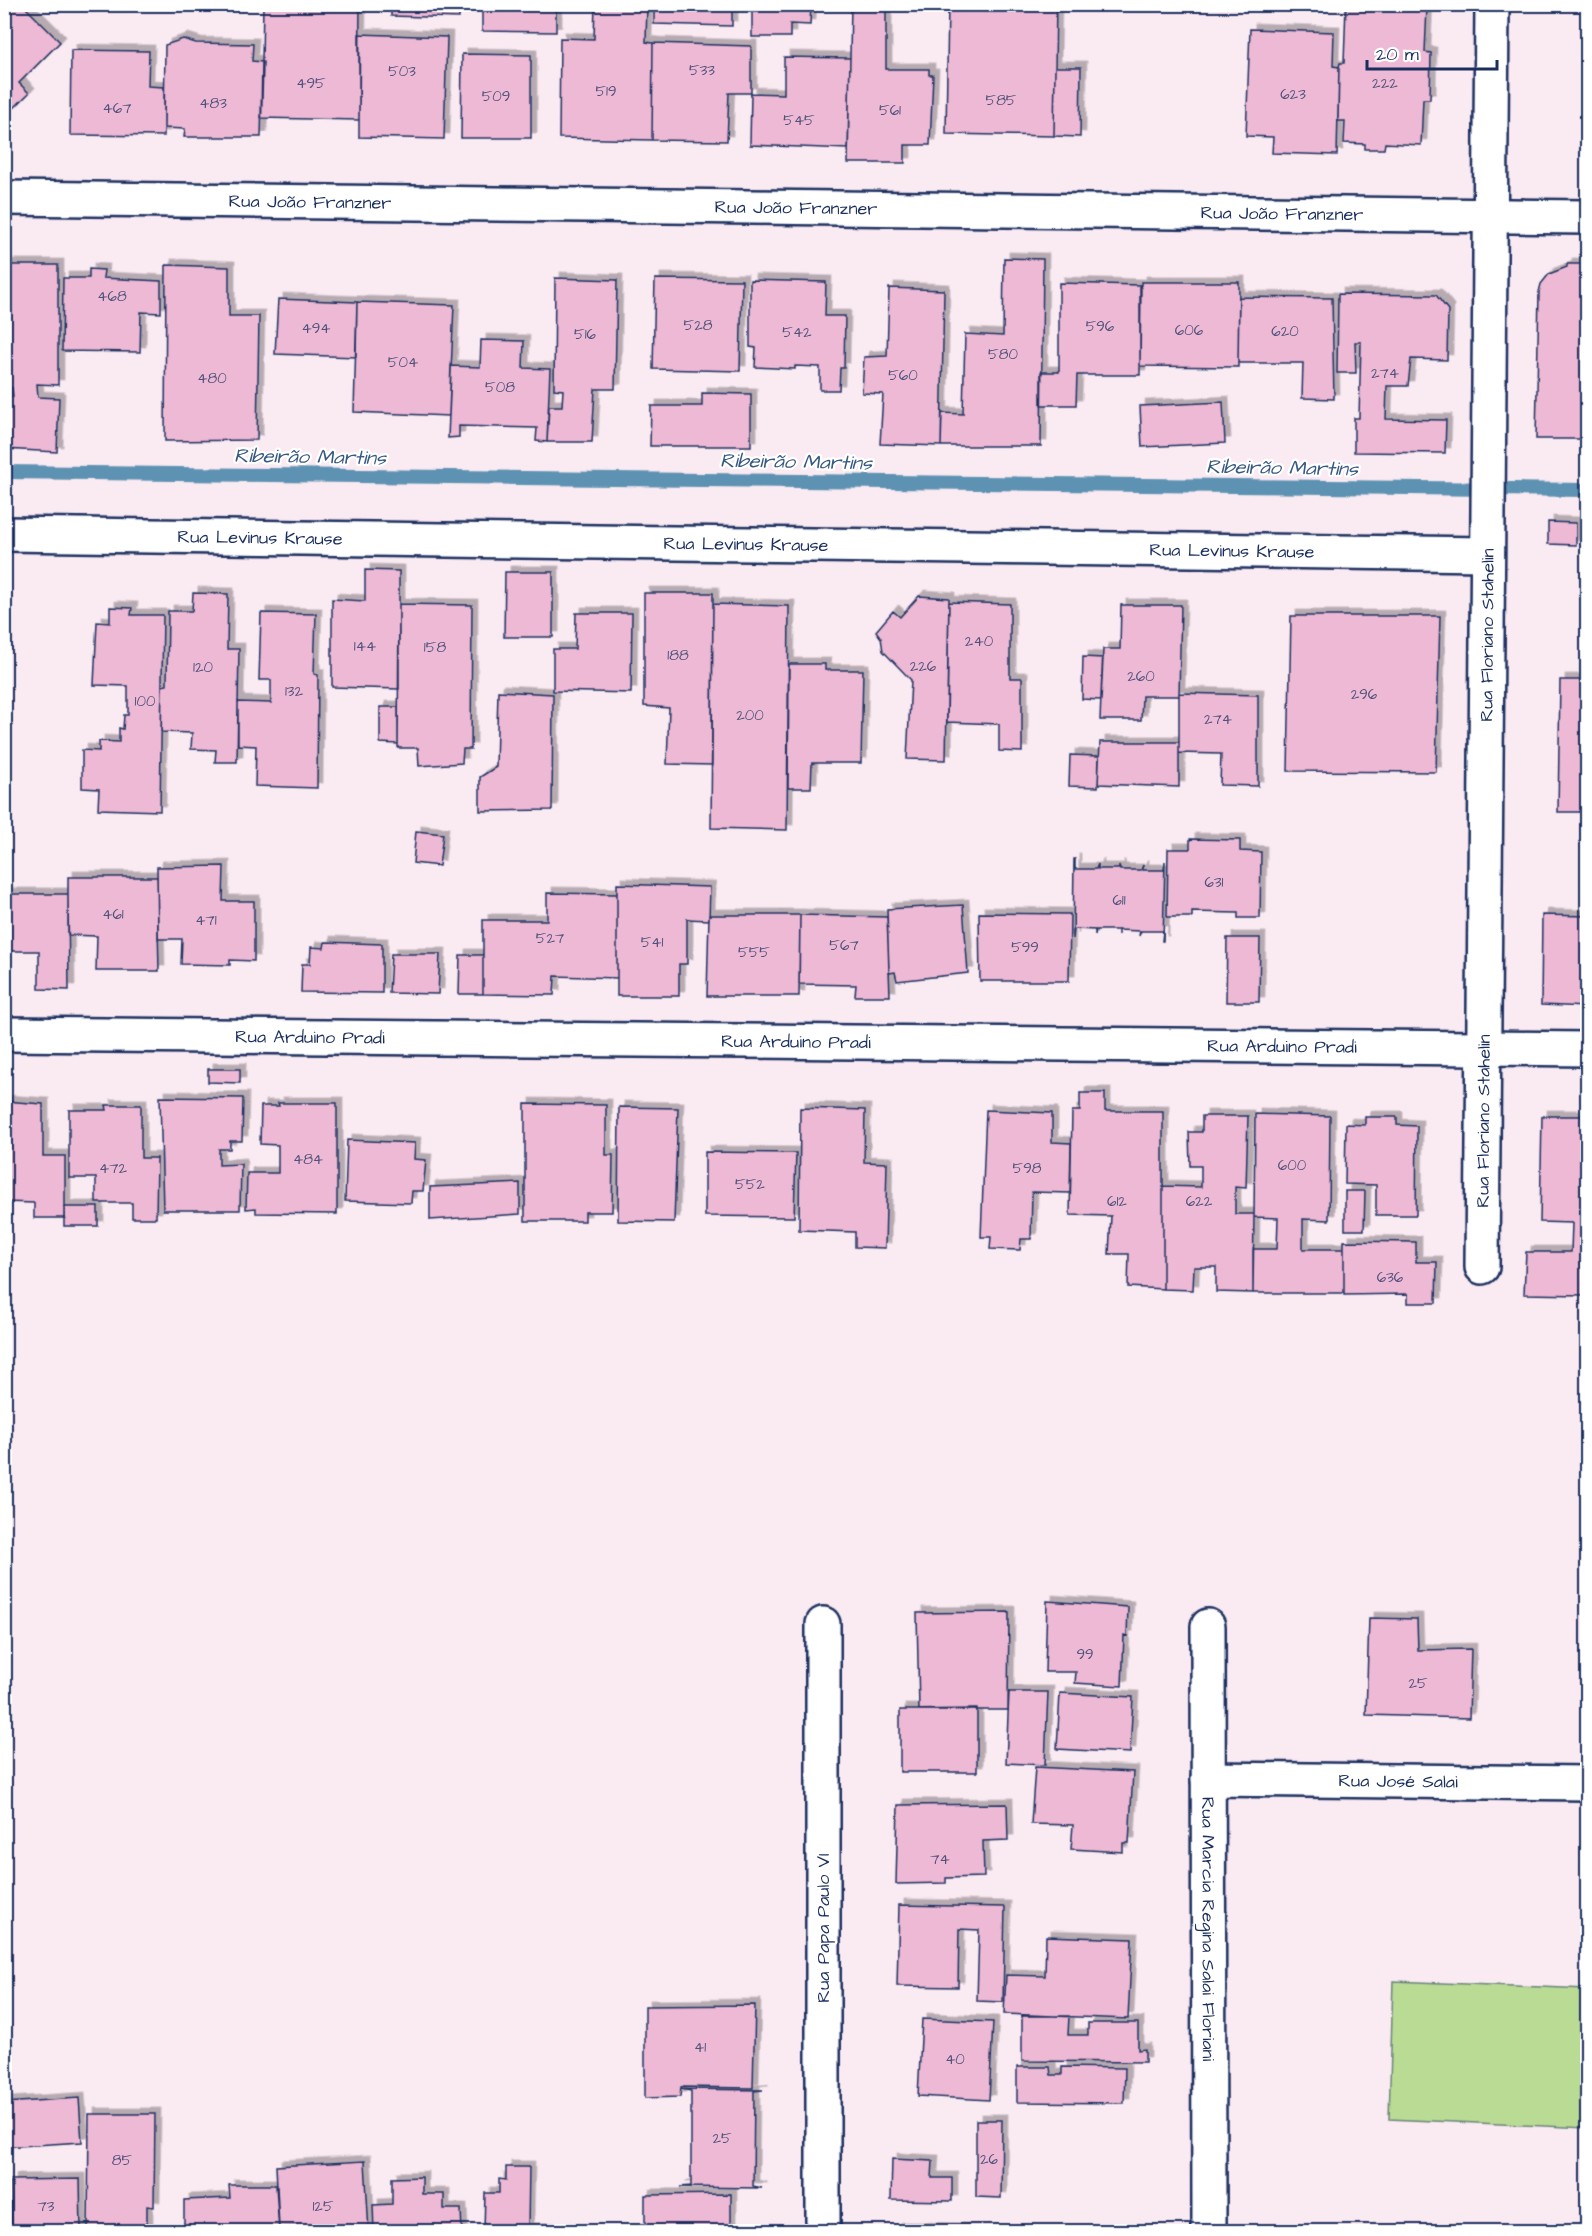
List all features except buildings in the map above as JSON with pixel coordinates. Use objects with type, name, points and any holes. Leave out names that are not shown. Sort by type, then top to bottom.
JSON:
[{"type":"street","name":"Rua Floriano Stahelin","points":[[1482,1267],[1492,4]]},
{"type":"street","name":"Rua João Franzner","points":[[4,198],[1587,217]]},
{"type":"street","name":"Rua Levinus Krause","points":[[4,534],[1487,554]]},
{"type":"street","name":"Rua Arduino Pradi","points":[[4,1034],[1587,1049]]},
{"type":"street","name":"Rua Papa Paulo VI","points":[[823,1624],[823,2232]]},
{"type":"street","name":"Rua Marcia Regina Salai Floriani","points":[[1208,1626],[1209,2232]]},
{"type":"street","name":"Rua José Salai","points":[[1208,1779],[1587,1783]]},
{"type":"green space","points":[[1393,1981],[1587,1989],[1587,2128],[1389,2119]]},
{"type":"waterway","name":"Ribeirão Martins","points":[[4,472],[1588,490]]}]
